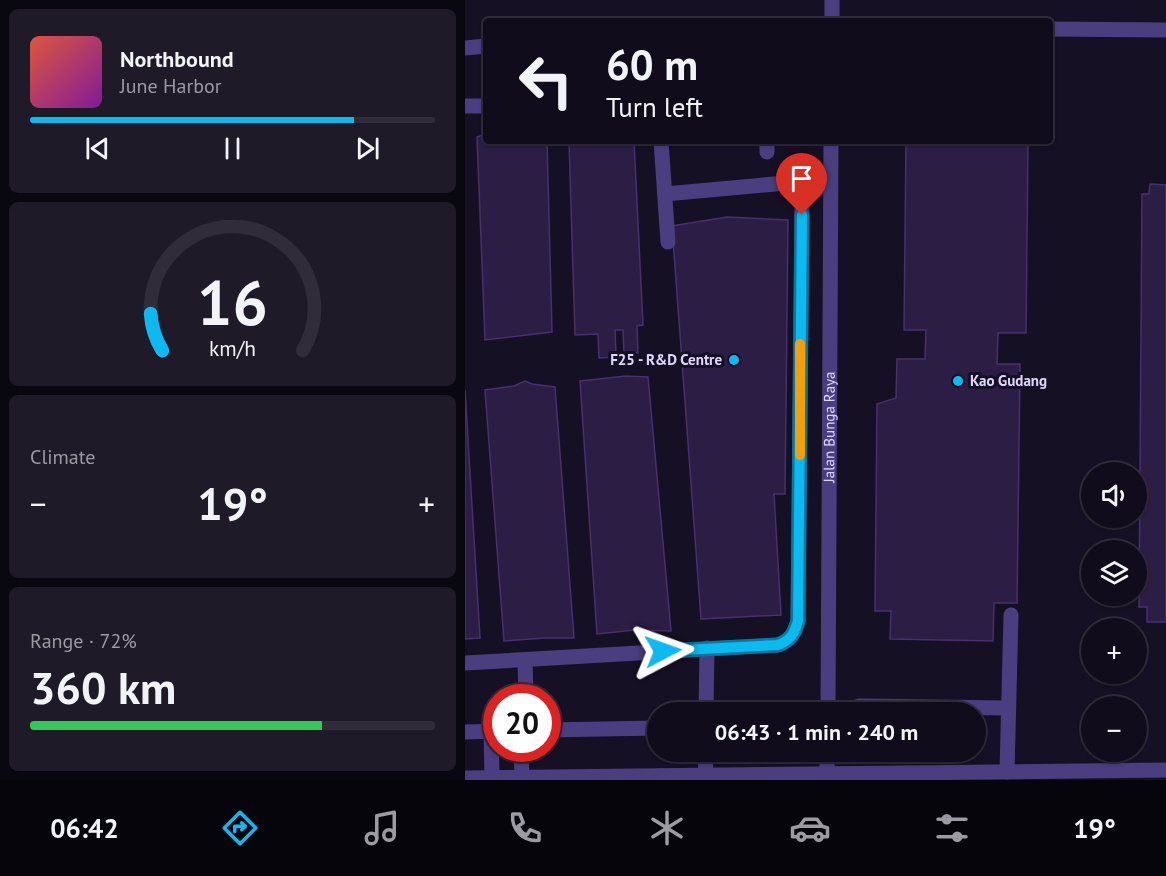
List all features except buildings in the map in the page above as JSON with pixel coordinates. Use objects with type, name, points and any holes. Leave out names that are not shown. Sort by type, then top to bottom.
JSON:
[{"type":"street","points":[[832,0],[832,18]]},
{"type":"street","points":[[1053,29],[1166,30]]},
{"type":"street","points":[[465,48],[483,46]]},
{"type":"street","points":[[465,106],[483,106]]},
{"type":"street","points":[[661,144],[667,242]]},
{"type":"street","name":"Jalan Bunga Raya","points":[[828,702],[831,144]]},
{"type":"street","points":[[465,663],[778,645],[788,641],[795,633],[798,621],[802,191],[796,182],[665,194]]},
{"type":"street","points":[[1007,772],[1011,615]]},
{"type":"street","points":[[706,702],[707,648]]},
{"type":"street","points":[[525,660],[526,684]]},
{"type":"street","points":[[986,708],[1008,708]]},
{"type":"street","points":[[561,730],[647,728]]},
{"type":"street","points":[[465,732],[483,731]]},
{"type":"street","points":[[492,778],[493,762]]},
{"type":"street","points":[[521,762],[522,778]]},
{"type":"street","points":[[705,762],[706,776]]},
{"type":"street","points":[[465,778],[827,777],[1166,770]]},
{"type":"slow traffic","points":[[800,344],[800,455]]},
{"type":"place","name":"F25 - R&D Centre","points":[[734,360]]},
{"type":"place","name":"Kao Gudang","points":[[958,381]]},
{"type":"route","points":[[663,651],[778,645],[788,641],[795,633],[798,621],[802,215]]}]
